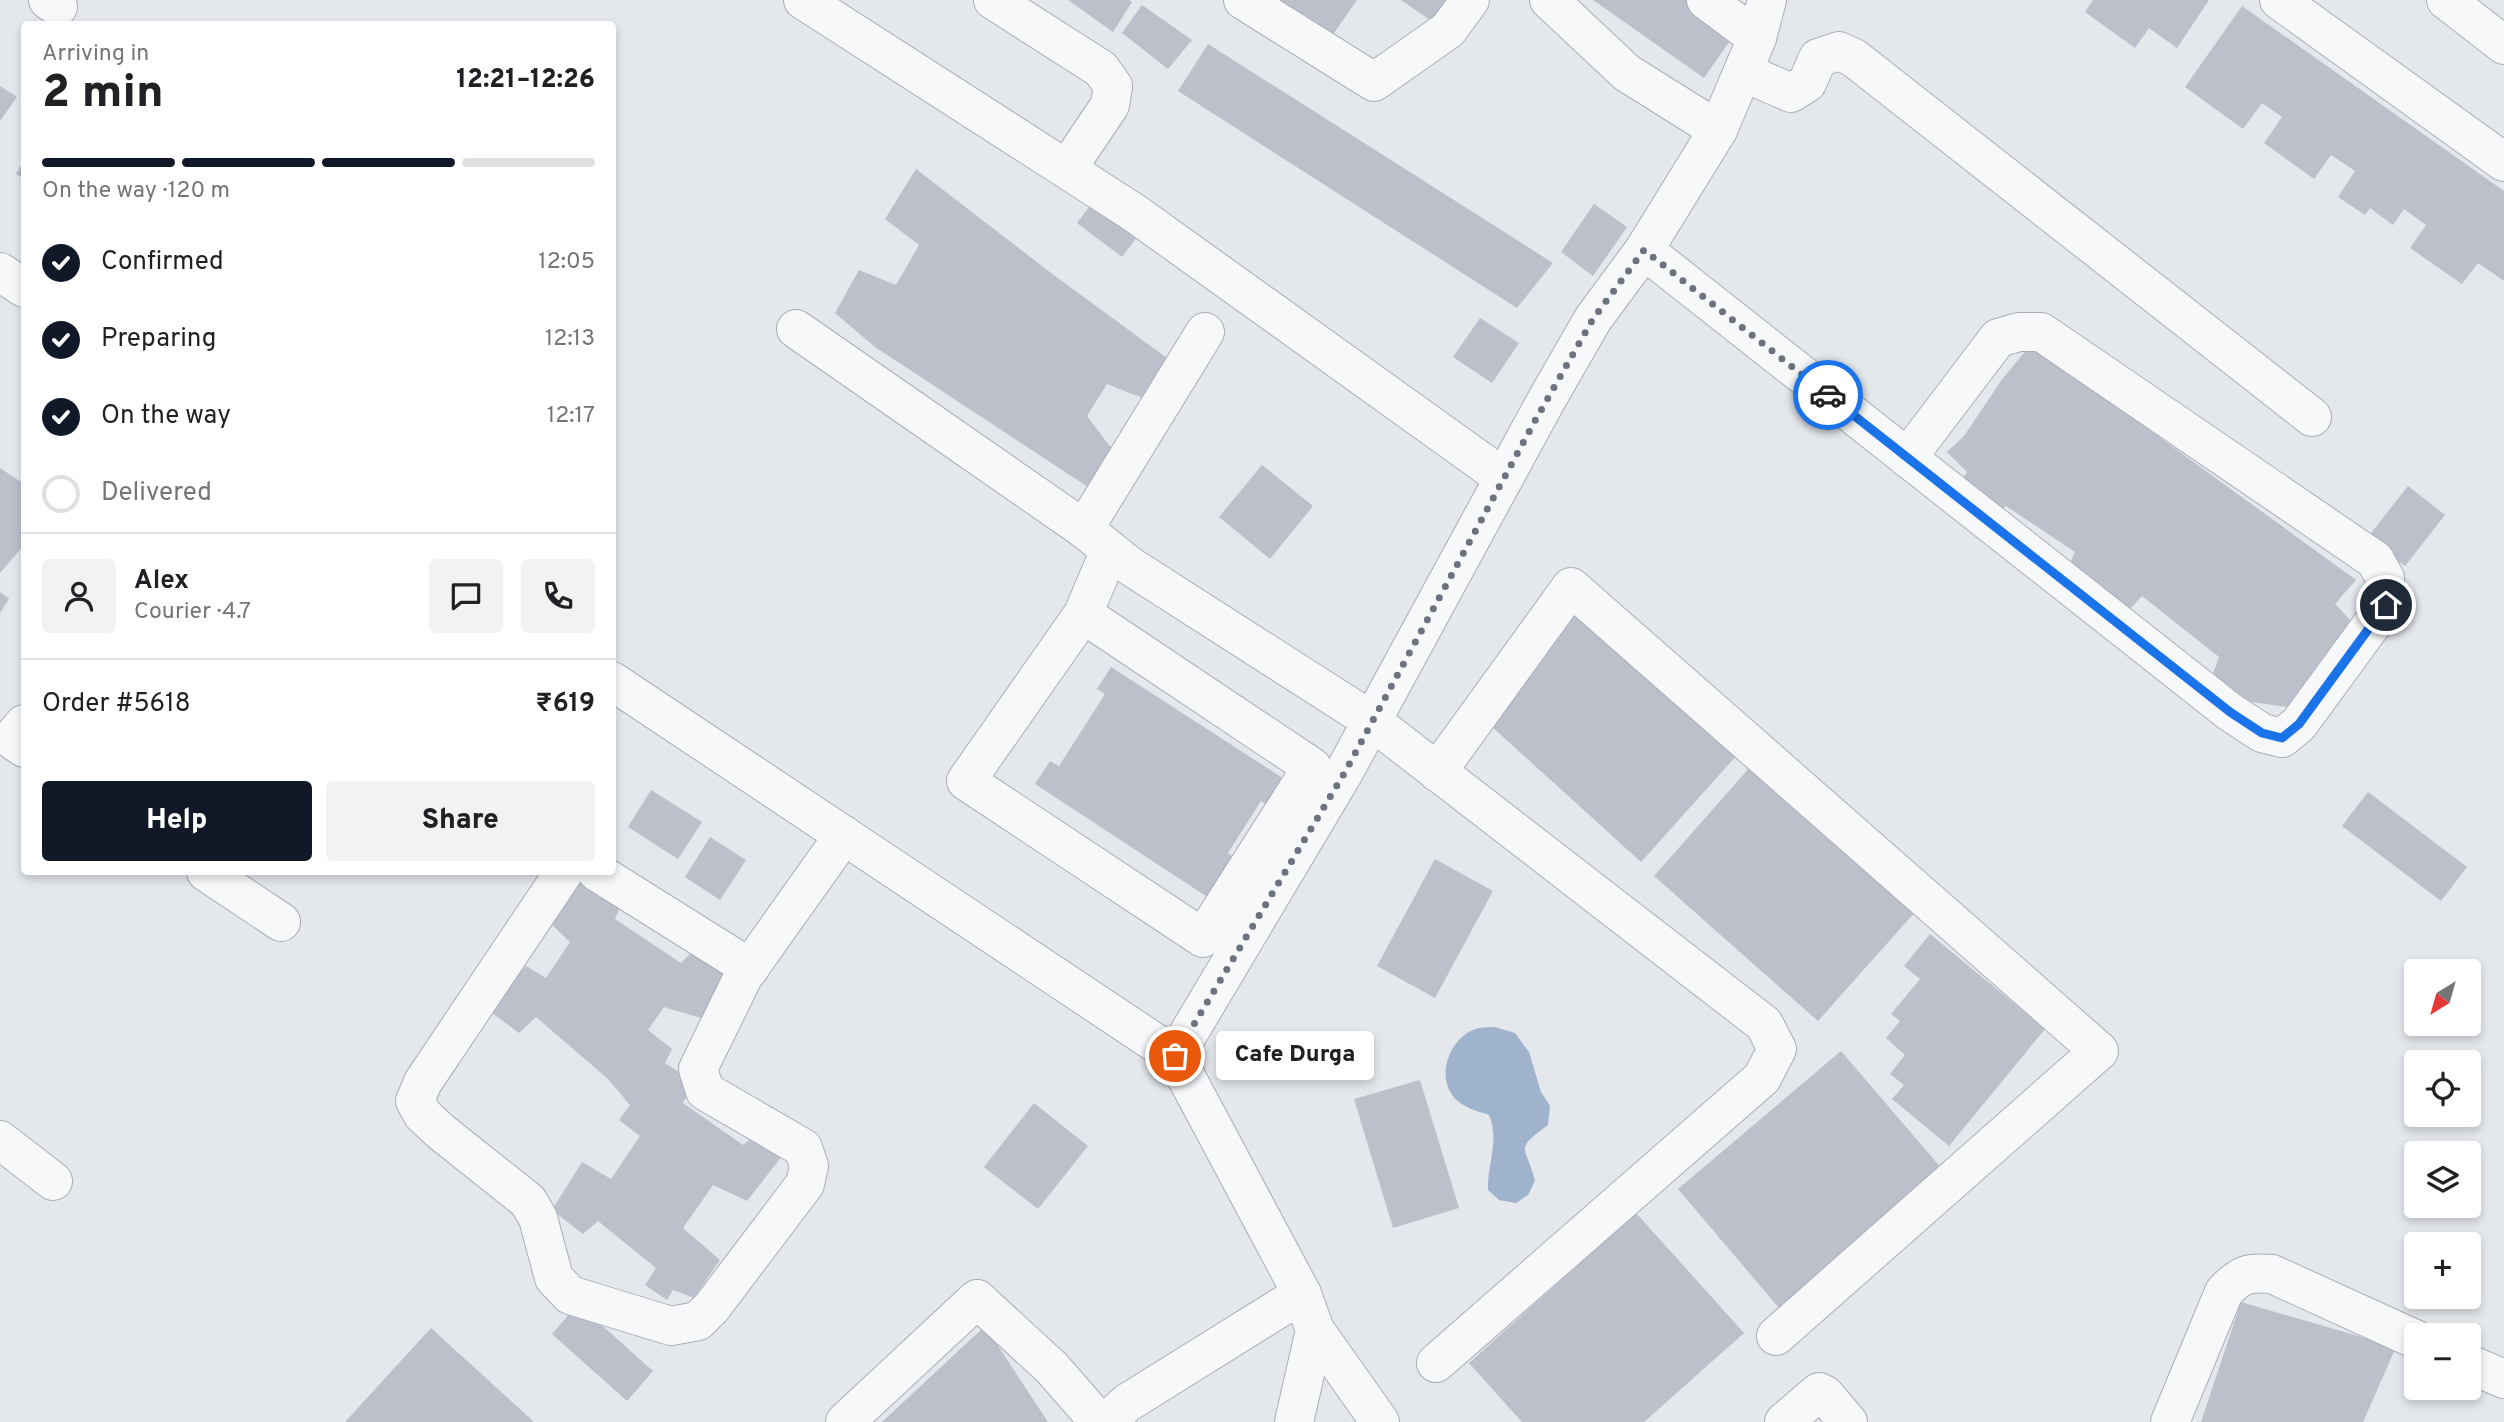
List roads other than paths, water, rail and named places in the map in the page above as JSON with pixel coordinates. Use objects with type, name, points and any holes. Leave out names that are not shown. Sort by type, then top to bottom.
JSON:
[{"type":"street","points":[[803,0],[1133,212],[1504,478]]},
{"type":"street","points":[[993,0],[1101,69],[1113,86],[1110,105],[1067,169]]},
{"type":"street","points":[[1243,0],[1374,82],[1448,30],[1470,0]]},
{"type":"street","points":[[1549,0],[1627,73],[1718,130]]},
{"type":"street","points":[[1706,0],[1750,55],[1791,93],[1807,83],[1818,58],[1839,51],[1854,58],[2312,417]]},
{"type":"street","points":[[1175,1056],[1345,772],[1593,319],[1644,250],[1718,130],[1750,55],[1767,0]]},
{"type":"street","points":[[2278,0],[2504,162]]},
{"type":"street","points":[[2446,0],[2504,45]]},
{"type":"street","points":[[1644,250],[1907,458],[2230,712],[2262,733],[2282,738],[2299,724],[2386,605],[2385,578],[2375,560],[2041,332],[2019,332],[1998,338],[1907,458]]},
{"type":"street","points":[[0,272],[21,287]]},
{"type":"street","points":[[796,329],[1097,540],[1130,566],[1372,721],[1763,1024],[1777,1049],[1762,1078],[1436,1363]]},
{"type":"street","points":[[1083,614],[1312,767],[1203,937],[966,781],[1083,614],[1097,540],[1205,332]]},
{"type":"street","points":[[1437,772],[1571,587],[2099,1051],[1776,1336]]},
{"type":"street","points":[[616,684],[1175,1056],[1302,1294],[1315,1330],[1380,1422]]},
{"type":"street","points":[[21,727],[11,739],[21,746]]},
{"type":"street","points":[[562,875],[423,1082],[415,1101],[423,1115],[440,1131],[528,1201],[538,1219],[554,1278],[570,1295],[671,1326],[698,1321],[712,1307],[805,1184],[809,1166],[803,1148],[705,1091],[698,1069],[743,977],[844,835]]},
{"type":"street","points":[[210,875],[281,922]]},
{"type":"street","points":[[602,875],[750,968]]},
{"type":"street","points":[[0,1140],[53,1181]]},
{"type":"street","points":[[2170,1422],[2224,1292],[2236,1279],[2252,1272],[2272,1274],[2404,1334]]},
{"type":"street","points":[[1106,1422],[1127,1403],[1302,1294]]},
{"type":"street","points":[[845,1422],[977,1299],[1052,1368],[1099,1422]]},
{"type":"street","points":[[1294,1422],[1315,1330]]},
{"type":"street","points":[[2481,1369],[2504,1380]]},
{"type":"street","points":[[1784,1422],[1819,1392],[1825,1395],[1848,1422]]},
{"type":"water","points":[[1495,1027],[1515,1033],[1529,1052],[1541,1092],[1550,1106],[1548,1125],[1526,1144],[1525,1149],[1535,1181],[1528,1195],[1516,1203],[1499,1200],[1488,1190],[1493,1143],[1489,1115],[1459,1102],[1451,1094],[1447,1084],[1447,1063],[1456,1043],[1473,1030]]},
{"type":"place","name":"Cafe Durga","points":[[1175,1056]]}]
